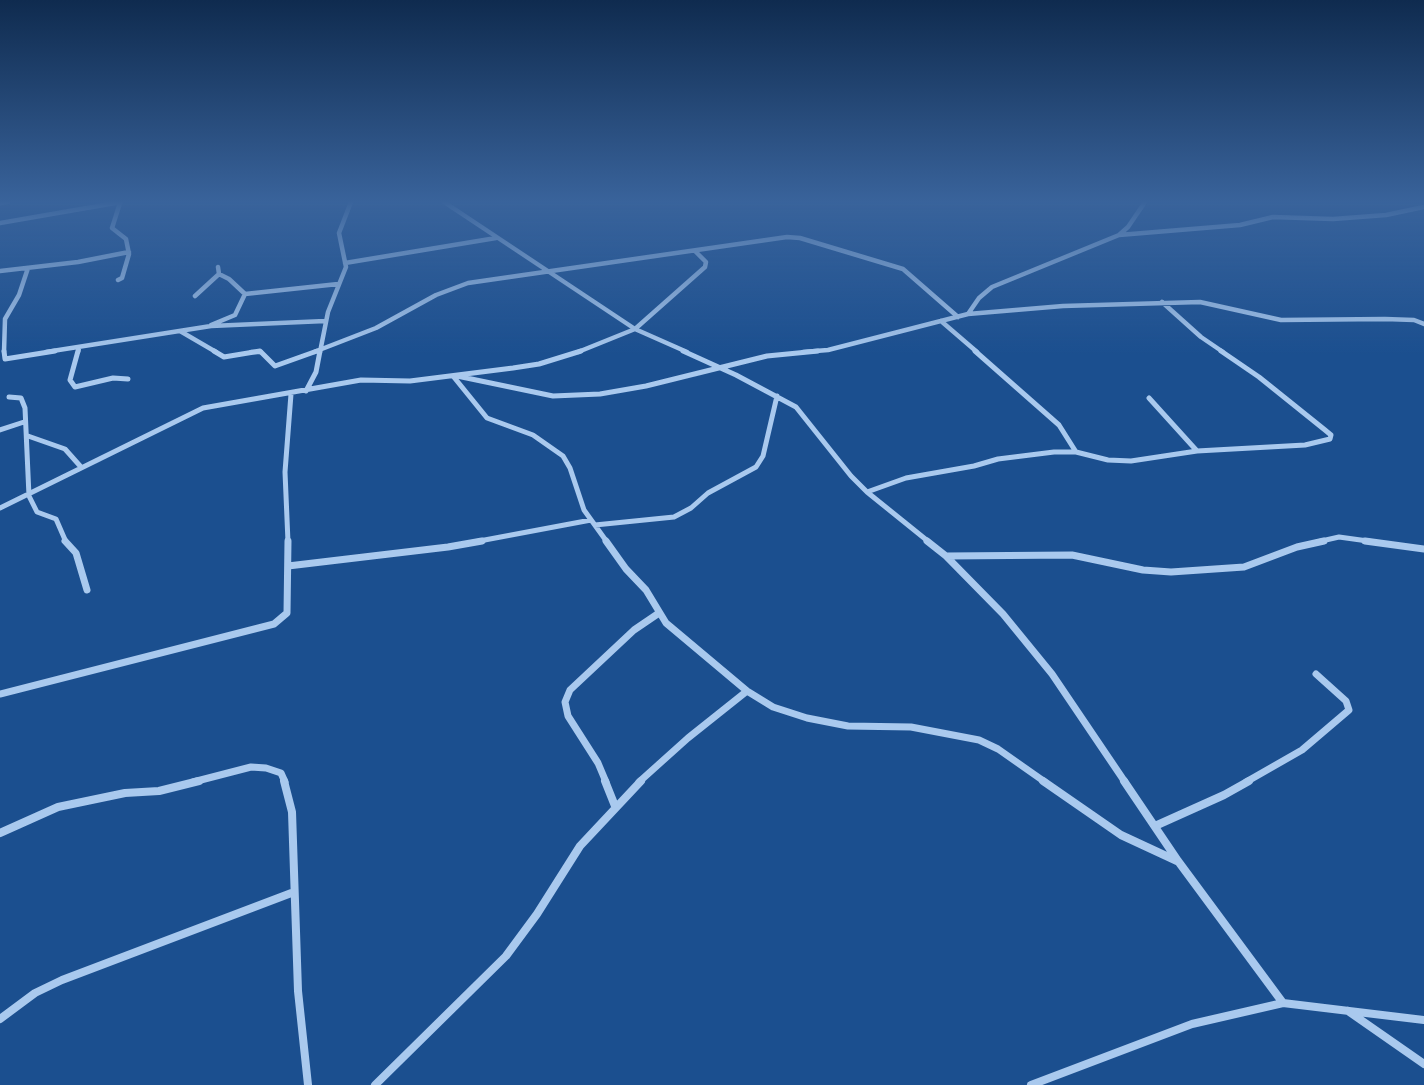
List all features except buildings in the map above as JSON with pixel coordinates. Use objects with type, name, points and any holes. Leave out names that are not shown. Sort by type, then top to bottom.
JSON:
[{"type":"street","points":[[0,271],[78,262],[126,253]]},
{"type":"street","points":[[118,280],[122,278],[129,253]]},
{"type":"street","points":[[306,391],[316,372],[326,321],[345,263],[343,253]]},
{"type":"street","points":[[345,263],[408,253]]},
{"type":"street","points":[[518,253],[634,329],[718,367],[796,407],[867,492],[946,556],[1003,614],[1052,674],[1178,861],[1283,1004]]},
{"type":"street","points":[[180,331],[224,357],[260,351],[275,366],[293,362],[376,328],[436,295],[468,283],[684,253]]},
{"type":"street","points":[[0,508],[29,496],[81,467],[203,408],[361,380],[410,381],[455,376],[539,364],[574,354],[634,329],[705,267],[706,262],[697,253]]},
{"type":"street","points":[[849,253],[903,269],[958,317]]},
{"type":"street","points":[[969,314],[978,298],[992,287],[1076,253]]},
{"type":"street","points":[[218,267],[219,274]]},
{"type":"street","points":[[28,268],[19,295],[7,313],[2,329],[2,360],[211,326],[326,321]]},
{"type":"street","points":[[219,274],[229,279],[245,294],[339,284]]},
{"type":"street","points":[[195,296],[219,274]]},
{"type":"street","points":[[211,326],[214,322],[235,315],[245,294]]},
{"type":"street","points":[[867,492],[906,478],[974,466],[998,459],[1054,452],[1076,452],[1108,460],[1131,461],[1197,451],[1305,444],[1330,439],[1330,435],[1259,377],[1201,337],[1162,302]]},
{"type":"street","points":[[455,376],[533,393],[571,397],[646,386],[767,356],[828,350],[969,314],[1063,306],[1200,302],[1281,320],[1414,320],[1424,324]]},
{"type":"street","points":[[941,321],[1059,425],[1076,452]]},
{"type":"street","points":[[79,348],[70,380],[75,387],[113,378],[128,379]]},
{"type":"street","points":[[455,376],[487,418],[533,435],[563,456],[570,468],[584,510],[626,569],[646,590],[658,613],[666,623],[747,691],[773,707],[807,718],[848,726],[911,727],[979,740],[1016,760],[1121,835],[1178,861]]},
{"type":"street","points":[[0,694],[274,624],[287,613],[285,472],[291,394]]},
{"type":"street","points":[[288,566],[448,547],[593,523],[674,517],[691,508],[708,493],[756,467],[763,456],[777,396]]},
{"type":"street","points":[[9,397],[21,398],[26,408],[24,422],[28,436],[29,496],[37,512],[56,519],[60,533],[68,546],[76,553],[87,590]]},
{"type":"street","points":[[1149,398],[1197,451]]},
{"type":"street","points":[[0,430],[24,422]]},
{"type":"street","points":[[28,436],[65,449],[81,467]]},
{"type":"street","points":[[946,556],[1072,555],[1143,570],[1171,572],[1244,567],[1317,541],[1339,537],[1424,549]]},
{"type":"street","points":[[615,806],[598,763],[568,716],[565,702],[570,690],[634,630],[658,613]]},
{"type":"street","points":[[1155,826],[1224,795],[1302,750],[1349,710],[1346,701],[1316,674]]},
{"type":"street","points":[[375,1085],[506,956],[537,914],[580,846],[615,806],[688,738],[747,691]]},
{"type":"street","points":[[0,833],[58,807],[90,799],[125,793],[159,791],[251,768],[266,768],[281,773],[292,812],[298,991],[308,1085]]},
{"type":"street","points":[[0,1019],[35,993],[62,980],[294,892]]},
{"type":"street","points":[[1031,1085],[1192,1024],[1283,1004],[1424,1020]]},
{"type":"street","points":[[1347,1011],[1424,1064]]}]
